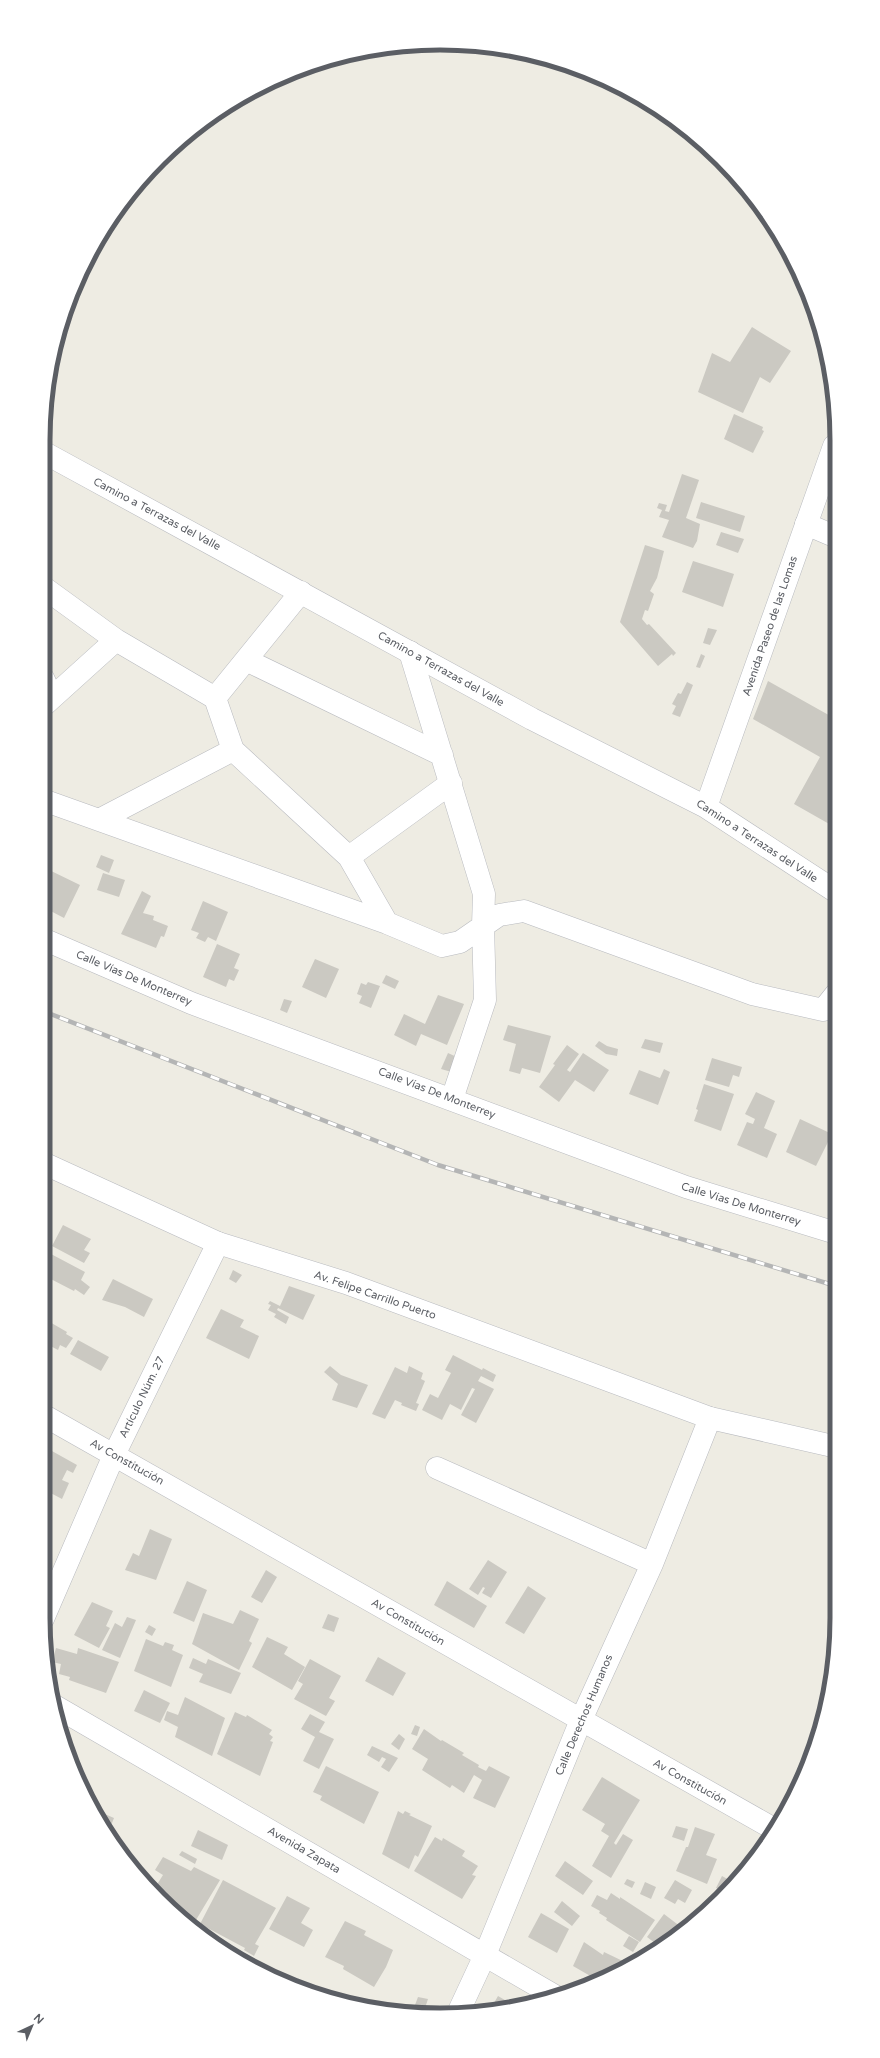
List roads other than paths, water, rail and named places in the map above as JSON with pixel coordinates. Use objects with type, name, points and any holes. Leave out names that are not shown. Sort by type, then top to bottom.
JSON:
[{"type":"street","name":"Camino a Terrazas del Valle","points":[[50,456],[532,719],[706,807],[830,888]]},
{"type":"street","name":"Avenida Paseo de las Lomas","points":[[706,807],[830,457]]},
{"type":"street","points":[[806,524],[830,534]]},
{"type":"street","points":[[50,592],[116,640],[215,698],[233,750],[349,857],[387,923]]},
{"type":"street","points":[[215,698],[301,592]]},
{"type":"street","points":[[50,691],[116,640]]},
{"type":"street","points":[[410,652],[484,894],[483,925],[485,1000],[452,1099]]},
{"type":"street","points":[[246,660],[442,755]]},
{"type":"street","points":[[99,820],[233,750]]},
{"type":"street","points":[[349,857],[451,783]]},
{"type":"street","points":[[50,802],[387,923],[442,946],[460,942],[499,915],[524,911],[752,994],[830,1006]]},
{"type":"street","name":"Calle Vías De Monterrey","points":[[50,942],[191,1003],[686,1187],[830,1231]]},
{"type":"street","name":"Av. Felipe Carrillo Puerto","points":[[50,1166],[218,1243],[346,1283],[710,1418],[830,1446]]},
{"type":"street","name":"Artículo Núm. 27","points":[[50,1603],[114,1455],[218,1243]]},
{"type":"street","name":"Calle Derechos Humanos","points":[[461,2007],[485,1955],[580,1720],[652,1564],[710,1418]]},
{"type":"street","name":"Av Constitución","points":[[50,1419],[769,1826]]},
{"type":"street","points":[[437,1468],[652,1564]]},
{"type":"street","name":"Avenida Zapata","points":[[61,1709],[549,1992]]},
{"type":"railway","points":[[50,1014],[438,1165],[830,1284]]}]
